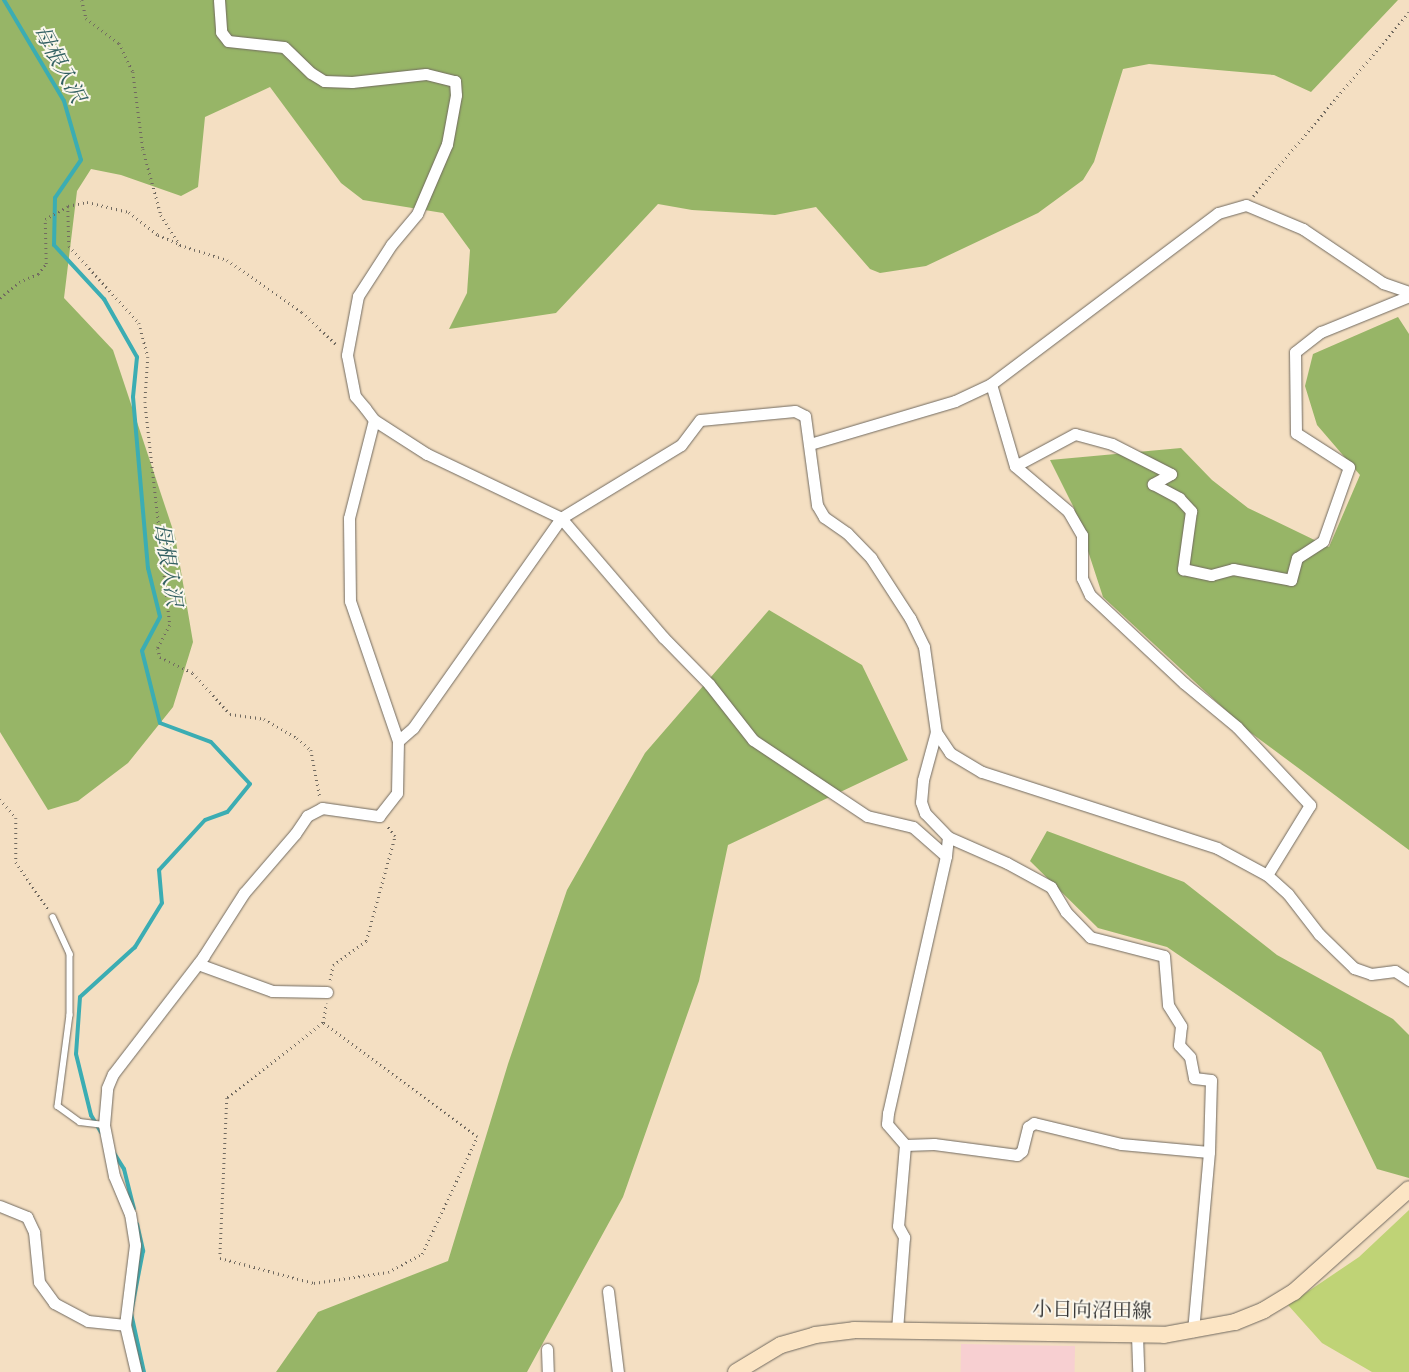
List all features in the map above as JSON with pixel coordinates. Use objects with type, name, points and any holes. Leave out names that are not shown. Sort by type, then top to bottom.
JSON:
[{"type":"main road","name":"小日向沼田線","points":[[736,1372],[781,1345],[815,1335],[896,1330],[1137,1335],[1193,1331],[1242,1319],[1294,1292],[1409,1188]]},
{"type":"street","points":[[219,0],[221,32],[228,42],[284,47],[311,73],[324,81],[352,82],[426,74],[455,81],[456,95],[447,144],[417,214],[391,245],[358,296],[347,355],[355,396],[374,420],[428,454],[561,518],[663,637],[709,684],[753,740],[867,816],[912,827],[946,856]]},
{"type":"street","points":[[810,444],[954,401],[991,384],[1218,213],[1246,205],[1303,229],[1383,283],[1409,294]]},
{"type":"street","points":[[1015,466],[1075,434],[1112,444],[1172,474],[1153,484],[1178,498],[1191,511],[1183,569],[1211,575],[1234,569],[1290,580],[1297,558],[1323,542],[1349,467],[1296,433],[1295,352],[1321,332],[1409,294]]},
{"type":"street","points":[[991,384],[1015,466],[1068,511],[1082,535],[1082,578],[1090,595],[1184,683],[1237,727],[1310,806],[1266,875]]},
{"type":"street","points":[[398,741],[414,728],[561,518],[681,445],[700,420],[795,411],[805,416],[817,505],[824,517],[847,533],[870,558],[910,618],[924,646],[936,732],[923,780],[921,802],[925,813],[948,837],[1007,862],[1051,887],[1066,912],[1090,937],[1164,956],[1168,1005],[1181,1026],[1179,1045],[1190,1057],[1194,1078],[1211,1080],[1209,1152],[1193,1331]]},
{"type":"street","points":[[136,1372],[125,1325],[136,1245],[130,1214],[114,1176],[104,1125],[106,1088],[113,1074],[198,964],[244,893],[296,834],[307,816],[322,808],[379,816],[397,793],[398,741],[350,601],[349,518],[374,420]]},
{"type":"street","points":[[936,732],[950,753],[982,772],[1217,848],[1266,875],[1288,894],[1319,934],[1354,968],[1371,974],[1395,971],[1409,980]]},
{"type":"street","points":[[896,1330],[904,1237],[898,1226],[906,1145],[888,1124],[888,1113],[946,856],[948,837]]},
{"type":"street","points":[[198,964],[272,991],[327,992]]},
{"type":"street","points":[[906,1145],[934,1144],[1017,1155],[1022,1151],[1028,1127],[1034,1122],[1121,1144],[1209,1152]]},
{"type":"street","points":[[0,1206],[27,1217],[34,1232],[39,1282],[54,1304],[88,1321],[125,1325]]},
{"type":"street","points":[[608,1291],[618,1372]]},
{"type":"street","points":[[1137,1335],[1138,1372]]},
{"type":"street","points":[[547,1349],[548,1372]]},
{"type":"lane","points":[[54,917],[70,954],[70,1015],[58,1106],[80,1122],[104,1125]]},
{"type":"path","points":[[82,0],[86,18],[119,43],[133,72],[143,149],[161,215],[180,245]]},
{"type":"path","points":[[1246,205],[1409,12]]},
{"type":"path","points":[[0,298],[19,282],[38,274],[46,264],[45,219],[68,206],[87,202],[129,212],[158,235],[180,245],[226,260],[302,312],[347,355]]},
{"type":"path","points":[[68,206],[69,246],[139,323],[148,357],[145,402],[170,625],[158,648],[160,657],[193,672],[230,714],[264,719],[298,738],[311,750],[322,808]]},
{"type":"path","points":[[0,799],[16,818],[16,862],[54,917]]},
{"type":"path","points":[[323,1024],[477,1137],[422,1254],[388,1272],[314,1283],[220,1258],[227,1098],[323,1024],[332,965],[366,941],[395,836],[379,816]]},
{"type":"shaded area","points":[[961,1344],[1075,1346],[1075,1372],[961,1372]]},
{"type":"green space","points":[[0,0],[1398,0],[1311,92],[1274,75],[1149,64],[1123,69],[1094,162],[1083,180],[1038,213],[926,266],[880,273],[870,269],[816,207],[775,215],[692,210],[658,204],[556,313],[449,329],[467,293],[470,250],[443,213],[363,200],[341,183],[270,87],[205,117],[198,187],[181,196],[121,175],[91,169],[77,191],[64,298],[113,350],[175,536],[193,642],[173,707],[128,763],[78,801],[48,810],[0,732]]},
{"type":"green space","points":[[1398,317],[1409,334],[1409,850],[1247,730],[1103,597],[1074,508],[1050,460],[1181,448],[1212,480],[1248,508],[1329,547],[1360,475],[1317,425],[1305,386],[1313,354]]},
{"type":"green space","points":[[769,610],[862,665],[908,760],[728,845],[699,981],[623,1197],[527,1372],[276,1372],[318,1312],[448,1261],[508,1064],[567,890],[645,753]]},
{"type":"green space","points":[[1047,831],[1184,882],[1277,955],[1393,1019],[1409,1035],[1409,1178],[1377,1169],[1321,1052],[1167,947],[1098,928],[1030,861]]},
{"type":"green space","points":[[1409,1210],[1409,1372],[1372,1372],[1322,1343],[1288,1305],[1359,1257]]},
{"type":"waterway","name":"母根入沢","points":[[4,0],[64,101],[81,160],[55,198],[54,245],[104,299],[137,357],[133,397],[148,568],[160,617],[142,651],[160,723],[211,742],[250,784],[227,812],[205,820],[159,870],[162,903],[135,947],[80,997],[76,1054],[91,1115],[101,1132]]},
{"type":"waterway","name":"母根入沢","points":[[114,1153],[124,1169],[134,1209]]},
{"type":"waterway","name":"母根入沢","points":[[137,1224],[143,1251],[131,1313],[144,1372]]}]
